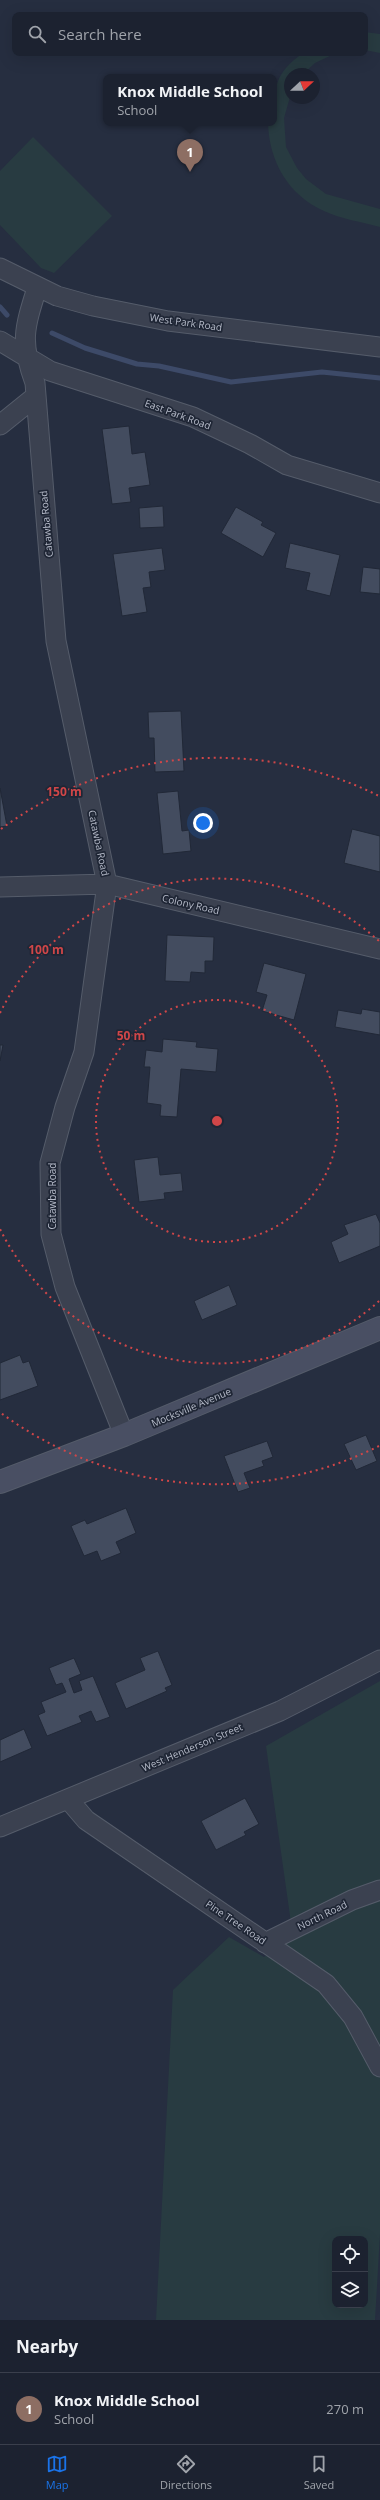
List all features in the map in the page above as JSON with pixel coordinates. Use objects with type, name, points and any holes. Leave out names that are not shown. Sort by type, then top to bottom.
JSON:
[{"type":"street","name":"West Park Road","points":[[0,268],[36,288],[93,306],[168,321],[380,347]]},
{"type":"street","name":"Catawba Road","points":[[36,288],[24,332],[26,357],[35,383],[56,641],[107,884],[84,1052],[65,1107],[50,1163],[51,1234],[65,1287],[124,1435]]},
{"type":"street","name":"East Park Road","points":[[0,341],[50,371],[194,417],[250,444],[287,465],[380,493]]},
{"type":"street","points":[[0,425],[36,396]]},
{"type":"street","name":"Colony Road","points":[[0,886],[107,884],[380,949]]},
{"type":"street","name":"Mocksville Avenue","points":[[0,1482],[124,1435],[380,1328]]},
{"type":"street","name":"West Henderson Street","points":[[0,1827],[280,1710],[380,1660]]},
{"type":"street","name":"Pine Tree Road","points":[[68,1799],[86,1820],[302,1967],[334,1992],[352,2017],[380,2067]]},
{"type":"street","name":"North Road","points":[[265,1943],[352,1900],[380,1890]]},
{"type":"shaded area","points":[[368,32],[380,34],[380,53],[368,51]]},
{"type":"shaded area","points":[[299,56],[330,56],[315,63],[310,68],[286,68]]},
{"type":"shaded area","points":[[284,71],[284,104],[288,104],[284,118],[286,147],[297,168],[306,179],[326,194],[380,209],[380,227],[337,216],[324,211],[300,196],[283,175],[272,151],[268,126],[277,126],[277,84]]},
{"type":"shaded area","points":[[33,137],[112,216],[54,273],[41,268],[0,225],[0,171]]},
{"type":"shaded area","points":[[380,1681],[380,2234],[375,2320],[156,2320],[173,1990],[229,1937],[264,1957],[293,1937],[266,1746]]},
{"type":"building","points":[[129,426],[132,454],[145,452],[150,485],[129,488],[131,502],[112,504],[102,429]]},
{"type":"building","points":[[163,506],[164,527],[140,528],[139,508]]},
{"type":"building","points":[[236,507],[263,522],[261,525],[276,533],[263,557],[221,533]]},
{"type":"building","points":[[290,543],[340,555],[330,596],[306,590],[310,573],[285,568]]},
{"type":"building","points":[[162,548],[165,570],[149,572],[151,587],[143,588],[147,612],[122,616],[113,554]]},
{"type":"building","points":[[363,567],[380,569],[380,594],[360,592]]},
{"type":"building","points":[[181,711],[184,771],[155,772],[154,738],[149,738],[148,712]]},
{"type":"building","points":[[0,788],[7,826],[0,827]]},
{"type":"building","points":[[178,791],[182,831],[189,830],[191,851],[163,854],[157,793]]},
{"type":"building","points":[[352,829],[380,836],[380,872],[344,863]]},
{"type":"building","points":[[167,935],[214,937],[213,961],[205,961],[205,973],[191,972],[190,982],[165,981]]},
{"type":"building","points":[[264,963],[306,974],[294,1020],[262,1011],[267,995],[256,992]]},
{"type":"building","points":[[362,1009],[380,1012],[380,1035],[335,1027],[338,1010],[361,1014]]},
{"type":"building","points":[[163,1039],[197,1042],[196,1047],[218,1049],[216,1072],[181,1069],[177,1117],[160,1116],[161,1105],[147,1103],[150,1067],[144,1067],[146,1050],[162,1052]]},
{"type":"building","points":[[0,1045],[3,1045],[0,1061]]},
{"type":"building","points":[[158,1157],[160,1175],[181,1173],[183,1191],[164,1193],[165,1199],[139,1202],[134,1160]]},
{"type":"building","points":[[376,1214],[380,1223],[380,1246],[339,1263],[331,1242],[348,1234],[344,1225]]},
{"type":"building","points":[[229,1285],[237,1305],[202,1320],[194,1301]]},
{"type":"building","points":[[20,1355],[23,1363],[29,1361],[38,1386],[0,1400],[0,1363]]},
{"type":"building","points":[[366,1435],[377,1461],[356,1470],[344,1444]]},
{"type":"building","points":[[267,1441],[273,1457],[262,1461],[264,1466],[244,1473],[250,1488],[238,1492],[224,1456]]},
{"type":"building","points":[[126,1508],[136,1533],[116,1542],[121,1553],[101,1561],[97,1551],[84,1556],[71,1526],[85,1520],[87,1524]]},
{"type":"building","points":[[158,1651],[172,1685],[165,1688],[167,1691],[126,1709],[115,1683],[145,1670],[140,1658]]},
{"type":"building","points":[[74,1658],[81,1674],[69,1679],[74,1693],[82,1690],[79,1681],[93,1676],[110,1717],[96,1722],[91,1711],[79,1716],[82,1722],[47,1736],[38,1715],[45,1712],[41,1702],[66,1692],[62,1683],[56,1685],[49,1668]]},
{"type":"building","points":[[24,1729],[32,1748],[0,1762],[0,1740]]},
{"type":"building","points":[[245,1798],[259,1824],[244,1832],[246,1835],[216,1850],[201,1821]]},
{"type":"waterway","points":[[0,307],[7,315]]},
{"type":"waterway","points":[[52,333],[85,348],[137,364],[159,366],[231,382],[322,372],[380,378]]},
{"type":"place","name":"Knox Middle School","points":[[190,172]]}]
